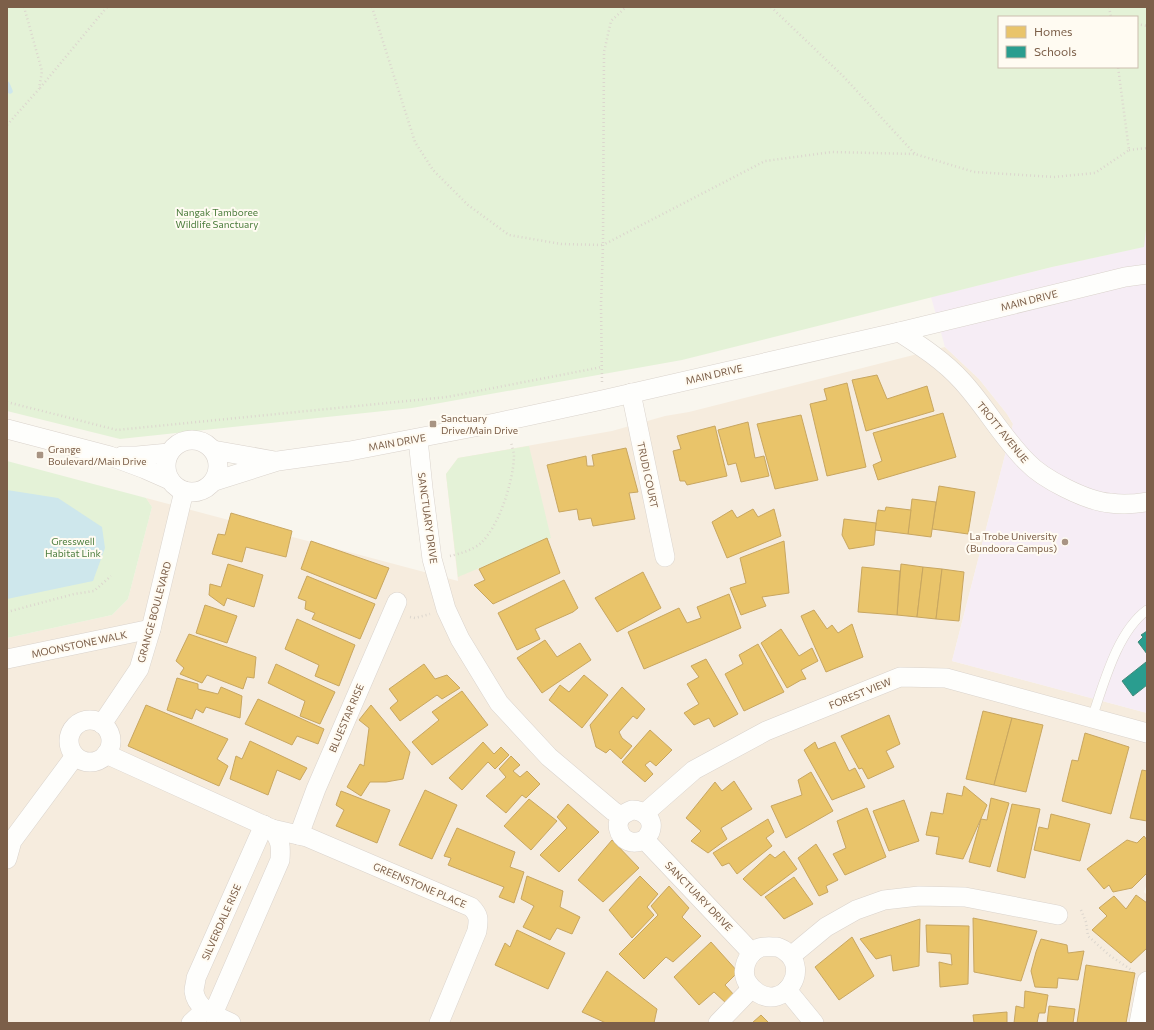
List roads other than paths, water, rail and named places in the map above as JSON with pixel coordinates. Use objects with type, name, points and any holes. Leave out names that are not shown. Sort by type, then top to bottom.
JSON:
[{"type":"street","name":"MAIN DRIVE","points":[[215,481],[278,461],[350,451],[602,400],[899,332],[1125,277],[1147,274]]},
{"type":"street","name":"TROTT AVENUE","points":[[899,332],[928,351],[961,380],[1012,445],[1036,470],[1066,488],[1099,501],[1120,504],[1147,502]]},
{"type":"street","name":"TRUDI COURT","points":[[631,393],[665,557]]},
{"type":"street","points":[[7,429],[110,456],[145,468],[177,486],[193,493],[201,492],[209,487],[215,481],[218,473],[219,465],[217,457],[207,444],[199,440],[190,440],[175,446],[169,453],[166,467],[167,474],[177,486]]},
{"type":"street","name":"SANCTUARY DRIVE","points":[[418,438],[425,509],[432,559],[446,609],[460,639],[499,703],[549,757],[613,811],[621,816]]},
{"type":"street","name":"MAIN DRIVE","points":[[213,450],[278,461]]},
{"type":"street","points":[[110,456],[137,456],[169,453]]},
{"type":"street","name":"GRANGE BOULEVARD","points":[[102,724],[138,669],[152,629],[177,486]]},
{"type":"street","name":"BLUESTAR RISE","points":[[299,836],[316,789],[394,608]]},
{"type":"street","name":"MOONSTONE WALK","points":[[7,659],[152,629]]},
{"type":"street","name":"FOREST VIEW","points":[[645,813],[694,770],[766,731],[900,677],[946,678],[1147,733]]},
{"type":"street","points":[[92,720],[102,724],[107,729],[111,743],[106,754],[101,759],[94,762],[87,762],[75,756],[69,743],[69,736],[72,729],[84,721],[92,720]]},
{"type":"street","points":[[106,754],[268,827],[279,838],[281,848],[280,860],[209,1012],[191,1023]]},
{"type":"street","points":[[7,859],[12,841],[75,756]]},
{"type":"street","points":[[632,810],[638,810],[645,813],[651,822],[650,832],[645,840],[633,842],[627,841],[623,837],[618,827],[621,816],[632,810]]},
{"type":"street","name":"GREENSTONE PLACE","points":[[268,827],[314,840],[471,907],[477,913],[477,931],[439,1023]]},
{"type":"street","name":"SILVERDALE RISE","points":[[209,1012],[198,1002],[194,991],[196,978],[268,827]]},
{"type":"street","name":"SANCTUARY DRIVE","points":[[645,840],[752,953]]},
{"type":"street","points":[[791,956],[826,927],[856,910],[884,900],[919,896],[965,897],[1058,915]]},
{"type":"street","points":[[777,946],[785,950],[791,956],[795,964],[796,973],[794,981],[787,990],[779,995],[770,997],[762,995],[751,989],[746,981],[744,973],[745,964],[752,953],[759,948],[777,946]]},
{"type":"street","points":[[1139,1023],[1147,981]]},
{"type":"street","points":[[718,1023],[751,989]]},
{"type":"street","points":[[787,990],[814,1023]]},
{"type":"street","points":[[209,1012],[231,1023]]},
{"type":"lane","points":[[1092,718],[1115,653],[1130,626],[1147,610]]},
{"type":"water","points":[[7,490],[58,498],[102,527],[105,548],[93,581],[7,599]]},
{"type":"waterway","points":[[7,84],[10,91]]},
{"type":"place","name":"Sanctuary Drive/Main Drive","points":[[433,424]]},
{"type":"place","name":"Grange Boulevard/Main Drive","points":[[40,455]]},
{"type":"place","name":"La Trobe University (Bundoora Campus)","points":[[1065,542]]},
{"type":"park label","name":"Nangak Tamboree Wildlife Sanctuary","points":[[217,218]]},
{"type":"park label","name":"Gresswell Habitat Link","points":[[73,546]]}]
